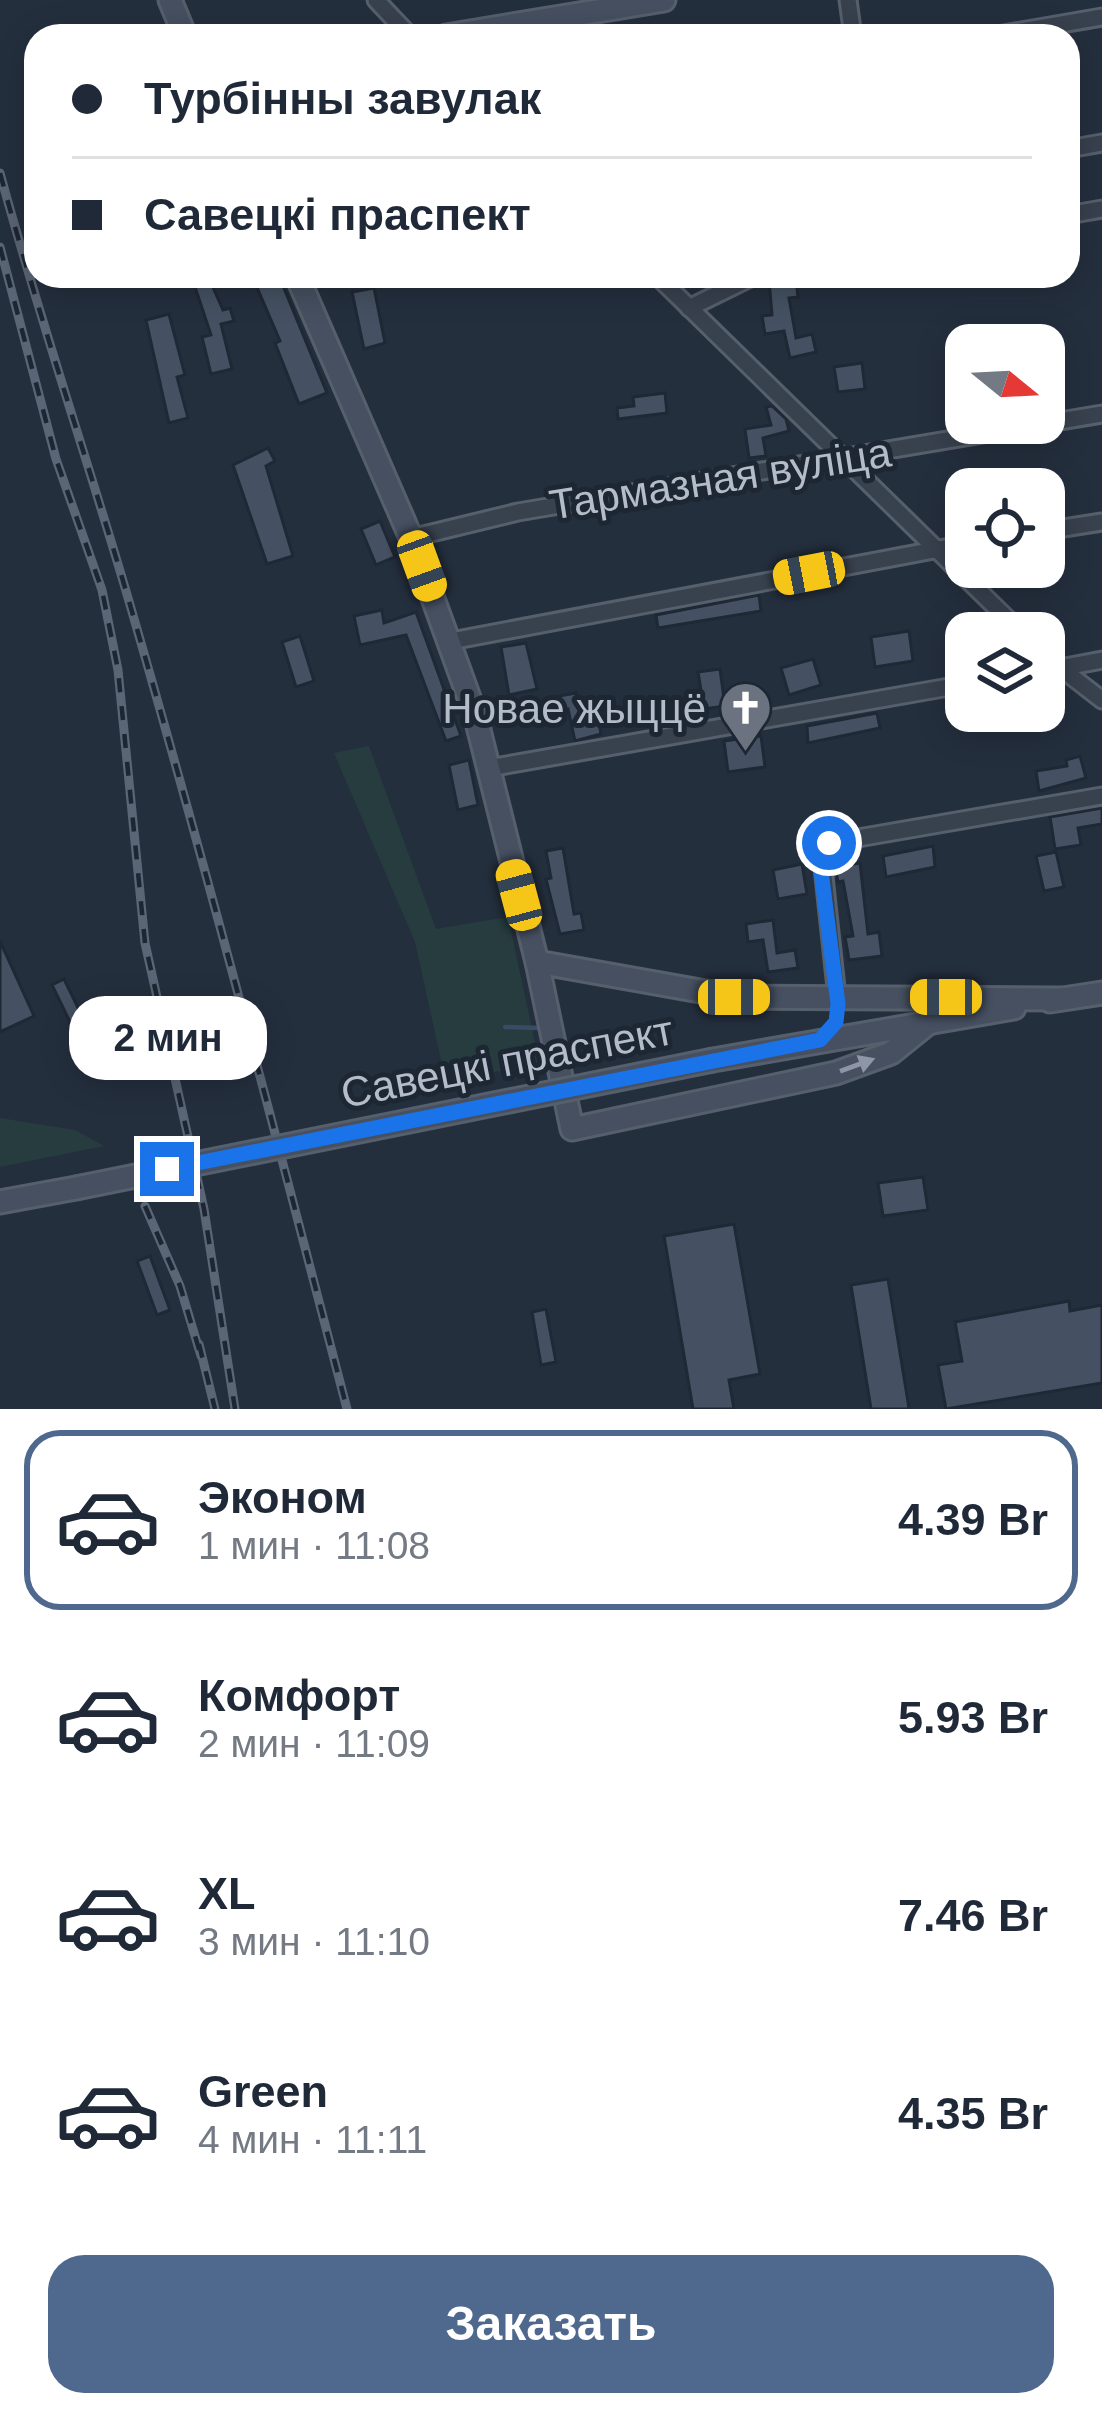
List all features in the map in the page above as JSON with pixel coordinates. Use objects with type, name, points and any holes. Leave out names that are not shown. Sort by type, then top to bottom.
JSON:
[{"type":"main road","points":[[519,24],[664,0]]},
{"type":"main road","points":[[302,288],[451,641],[489,768],[572,1129],[836,1073],[891,1053],[927,1024]]},
{"type":"main road","points":[[537,962],[711,995],[1060,999]]},
{"type":"main road","name":"Савецкі праспект","points":[[0,1202],[712,1060],[1102,993]]},
{"type":"main road","points":[[820,1040],[836,1022],[837,997]]},
{"type":"street","points":[[376,0],[399,24]]},
{"type":"street","points":[[1061,24],[1102,17]]},
{"type":"street","points":[[669,288],[1001,612]]},
{"type":"street","points":[[689,308],[730,288]]},
{"type":"street","name":"Тармазная вуліца","points":[[411,538],[518,512],[1102,415]]},
{"type":"street","points":[[1065,528],[1102,522]]},
{"type":"street","points":[[451,641],[945,547]]},
{"type":"street","points":[[1065,667],[1102,660]]},
{"type":"street","points":[[1065,678],[1102,700]]},
{"type":"street","points":[[489,768],[945,688]]},
{"type":"street","points":[[837,997],[821,849],[829,843],[1102,796]]},
{"type":"green space","points":[[369,746],[436,929],[508,917],[540,1066],[445,1078],[415,942],[334,753]]},
{"type":"green space","points":[[0,1118],[75,1130],[104,1146],[0,1167]]},
{"type":"building","points":[[195,288],[213,288],[223,310],[230,308],[234,321],[221,324],[232,369],[211,374],[202,337],[211,335]]},
{"type":"building","points":[[257,288],[284,288],[327,393],[299,404],[275,343],[280,341]]},
{"type":"building","points":[[374,288],[385,343],[364,349],[352,292]]},
{"type":"building","points":[[770,288],[797,288],[798,297],[789,298],[796,338],[812,334],[816,352],[790,358],[784,331],[765,334],[762,316],[772,315]]},
{"type":"building","points":[[169,314],[185,375],[177,377],[188,418],[169,423],[146,320]]},
{"type":"building","points":[[862,363],[865,389],[838,392],[834,367]]},
{"type":"building","points":[[665,393],[667,413],[618,419],[617,408],[634,406],[633,397]]},
{"type":"building","points":[[772,406],[786,419],[789,431],[763,438],[766,456],[749,458],[745,429],[771,425],[766,407]]},
{"type":"building","points":[[268,448],[275,461],[266,466],[293,556],[267,564],[233,465]]},
{"type":"building","points":[[380,521],[395,557],[376,565],[361,529]]},
{"type":"building","points":[[759,595],[761,611],[658,628],[656,615]]},
{"type":"building","points":[[382,610],[384,623],[416,612],[461,736],[446,741],[406,635],[360,645],[354,616]]},
{"type":"building","points":[[909,631],[913,661],[875,667],[871,637]]},
{"type":"building","points":[[300,636],[314,681],[296,687],[282,642]]},
{"type":"building","points":[[526,643],[537,689],[509,695],[501,647]]},
{"type":"building","points":[[813,659],[821,685],[789,695],[781,668]]},
{"type":"building","points":[[720,669],[725,706],[704,709],[698,672]]},
{"type":"building","points":[[576,693],[582,722],[598,719],[601,734],[575,741],[568,709],[551,712],[548,698]]},
{"type":"building","points":[[877,713],[880,728],[808,743],[807,726]]},
{"type":"building","name":"Новае жыццё","points":[[761,736],[765,767],[728,772],[724,741]]},
{"type":"building","points":[[1080,756],[1086,778],[1039,791],[1036,771],[1067,766],[1066,760]]},
{"type":"building","points":[[469,760],[478,805],[458,810],[449,765]]},
{"type":"building","points":[[1102,808],[1102,824],[1078,828],[1081,845],[1055,849],[1050,817]]},
{"type":"building","points":[[933,846],[935,867],[886,877],[883,856]]},
{"type":"building","points":[[563,848],[574,914],[581,913],[584,930],[560,934],[546,879],[551,878],[546,851]]},
{"type":"building","points":[[1056,852],[1064,887],[1044,891],[1036,856]]},
{"type":"building","points":[[860,863],[868,934],[879,932],[882,956],[849,960],[845,937],[853,936],[843,881],[838,882],[835,867]]},
{"type":"building","points":[[802,864],[807,894],[778,899],[773,870]]},
{"type":"building","points":[[773,920],[777,953],[795,950],[798,968],[768,972],[763,940],[748,942],[746,924]]},
{"type":"building","points":[[0,941],[34,1016],[0,1032]]},
{"type":"building","points":[[64,979],[105,1063],[93,1069],[52,985]]},
{"type":"building","points":[[923,1177],[928,1210],[883,1216],[878,1183]]},
{"type":"building","points":[[734,1224],[760,1374],[729,1380],[734,1409],[693,1409],[664,1236]]},
{"type":"building","points":[[150,1256],[170,1310],[157,1315],[137,1261]]},
{"type":"building","points":[[888,1279],[909,1409],[871,1409],[851,1285]]},
{"type":"building","points":[[1069,1301],[1070,1311],[1102,1305],[1102,1383],[946,1409],[938,1365],[962,1361],[955,1322]]},
{"type":"building","points":[[546,1309],[556,1362],[541,1365],[532,1312]]},
{"type":"waterway","points":[[505,1027],[540,1028]]},
{"type":"railway","points":[[0,173],[24,257]]},
{"type":"railway","points":[[0,247],[56,459],[102,590],[118,670],[145,943],[204,1209],[235,1409]]},
{"type":"railway","points":[[33,288],[155,693],[347,1409]]},
{"type":"railway","points":[[145,1206],[180,1286],[201,1356]]},
{"type":"railway","points":[[199,1344],[215,1409]]},
{"type":"place","name":"Новае жыццё","points":[[745,754]]},
{"type":"route","points":[[167,1169],[820,1040],[836,1022],[838,1004],[820,863],[821,849],[829,843]]}]
